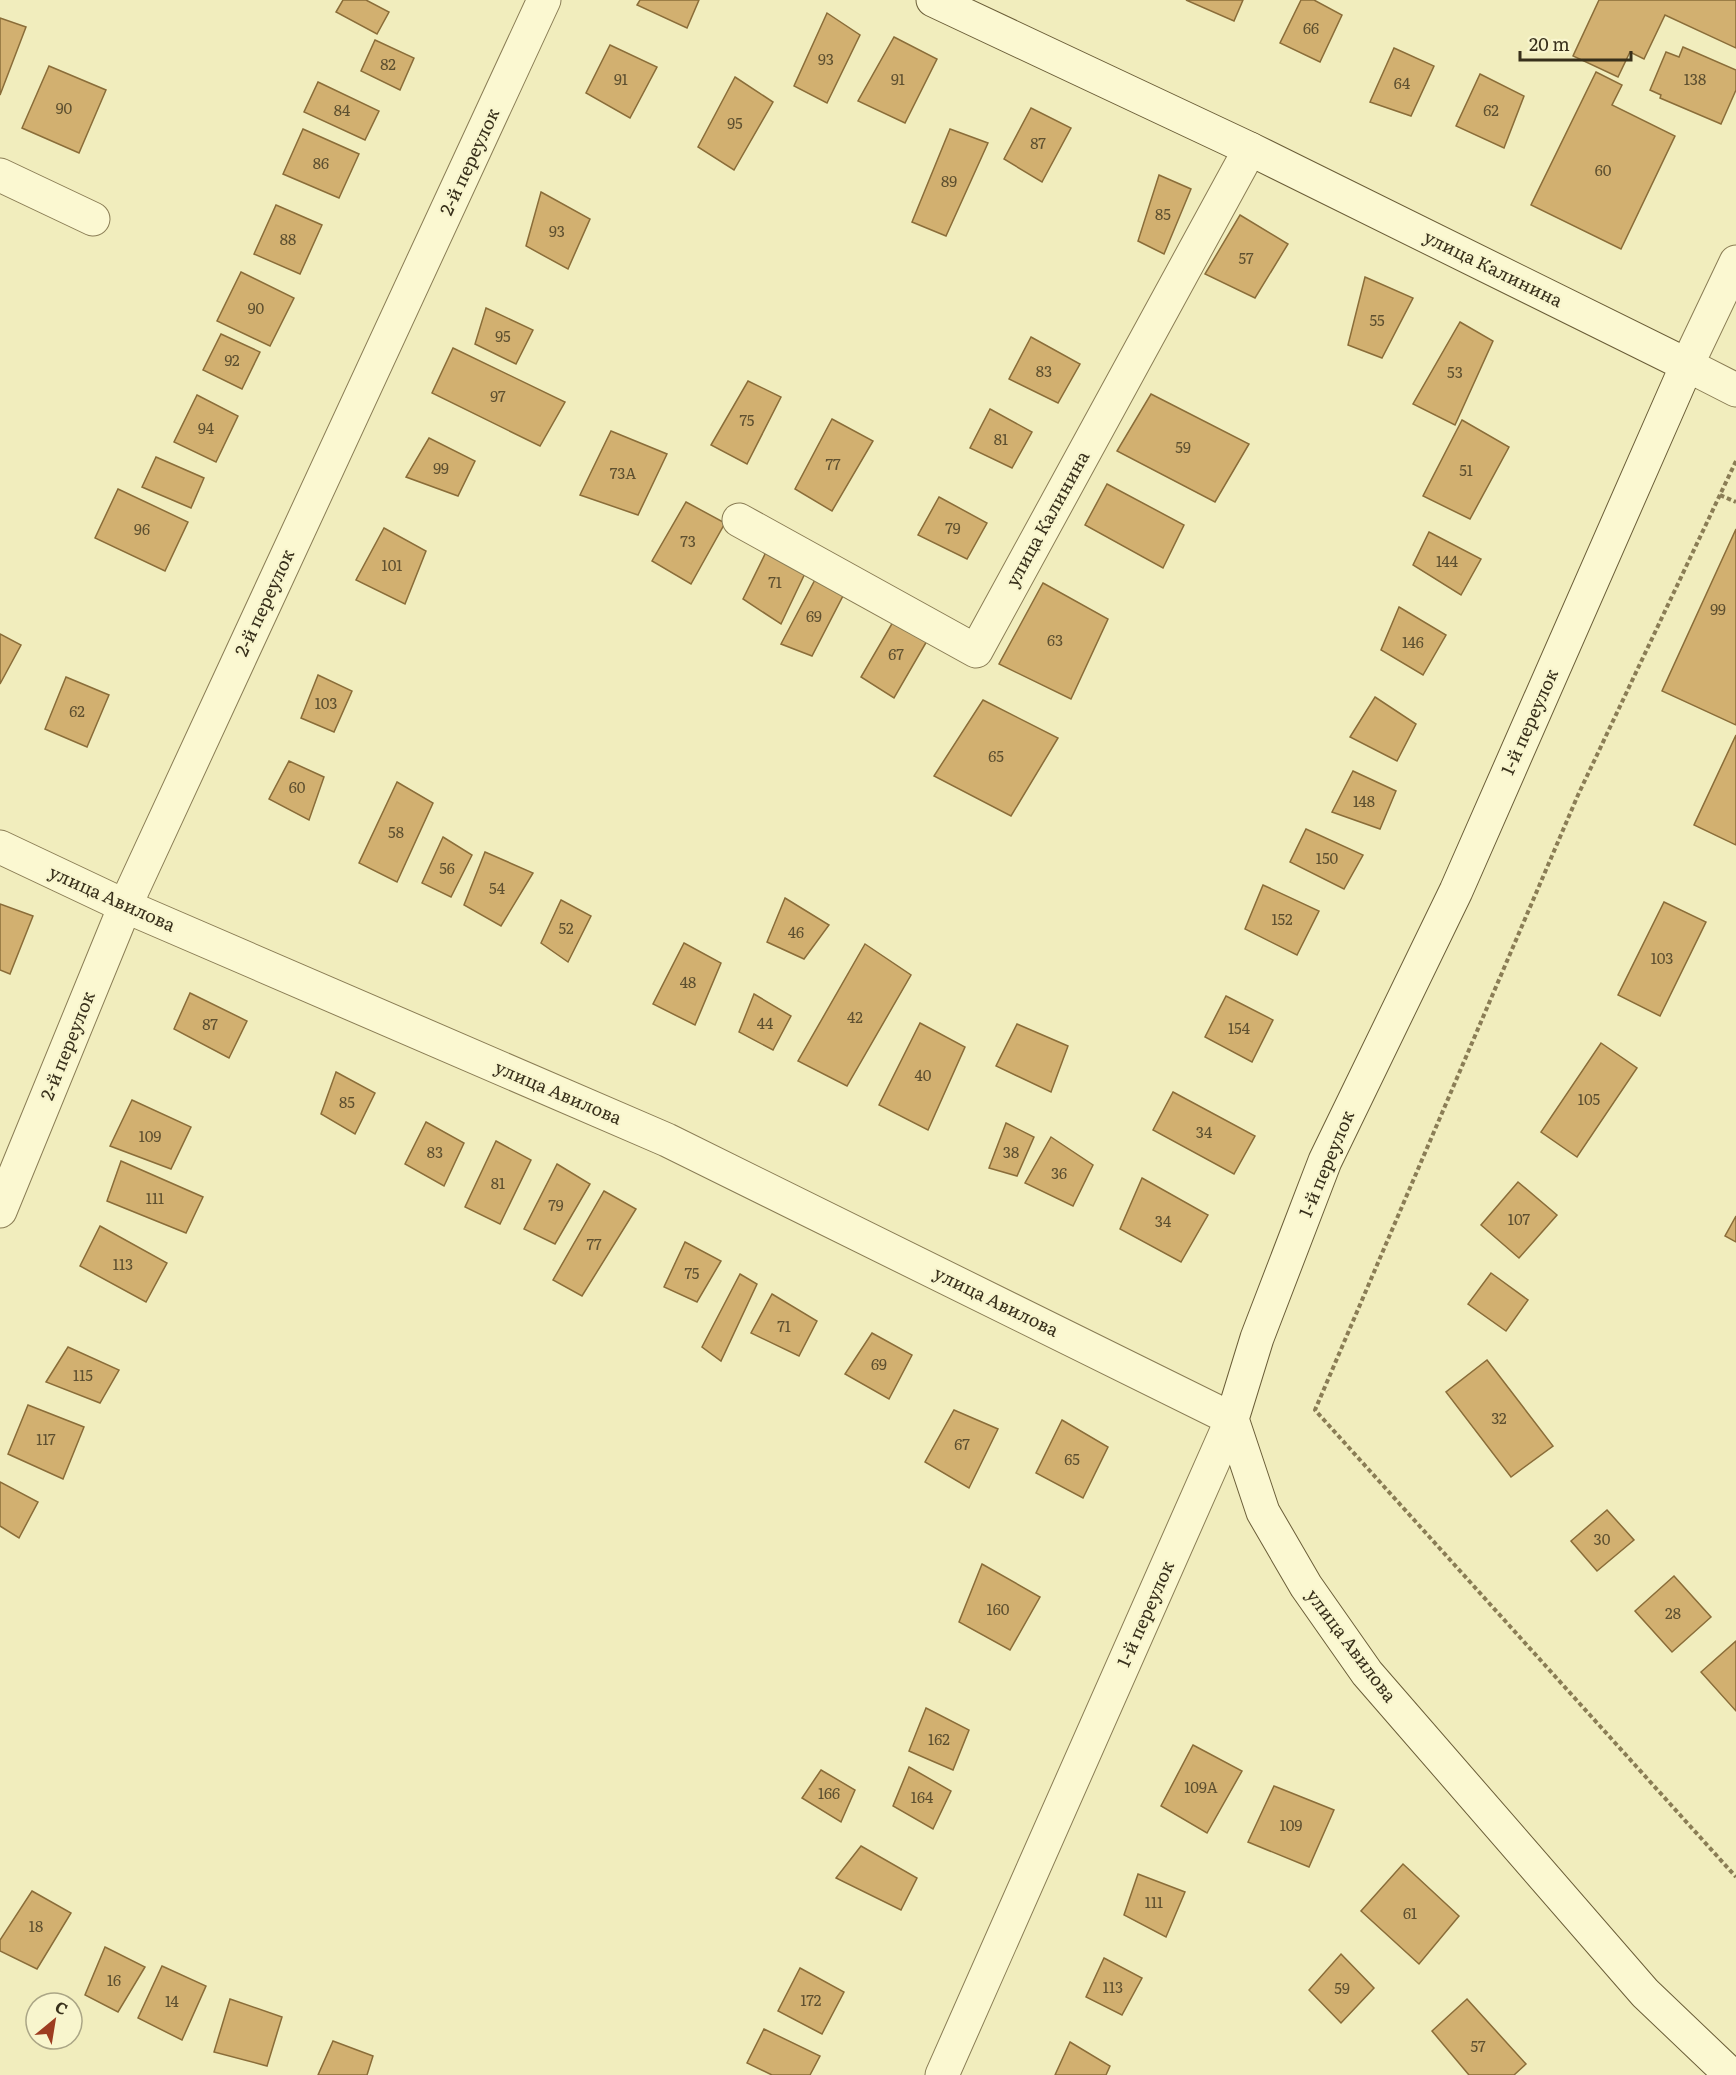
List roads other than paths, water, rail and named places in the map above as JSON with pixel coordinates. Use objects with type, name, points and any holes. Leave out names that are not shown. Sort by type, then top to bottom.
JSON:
[{"type":"street","name":"2-й переулок","points":[[0,1211],[125,906],[544,0]]},
{"type":"street","name":"улица Калинина","points":[[933,0],[1250,149],[1736,390]]},
{"type":"street","name":"улица Калинина","points":[[739,520],[976,651],[1250,149]]},
{"type":"street","points":[[0,175],[93,219]]},
{"type":"street","name":"1-й переулок","points":[[942,2075],[1232,1419],[1257,1338],[1325,1161],[1456,891],[1687,365],[1736,262]]},
{"type":"street","name":"улица Авилова","points":[[0,847],[125,906],[667,1140],[1232,1419],[1263,1512],[1306,1586],[1367,1673],[1646,1993],[1731,2075]]}]
